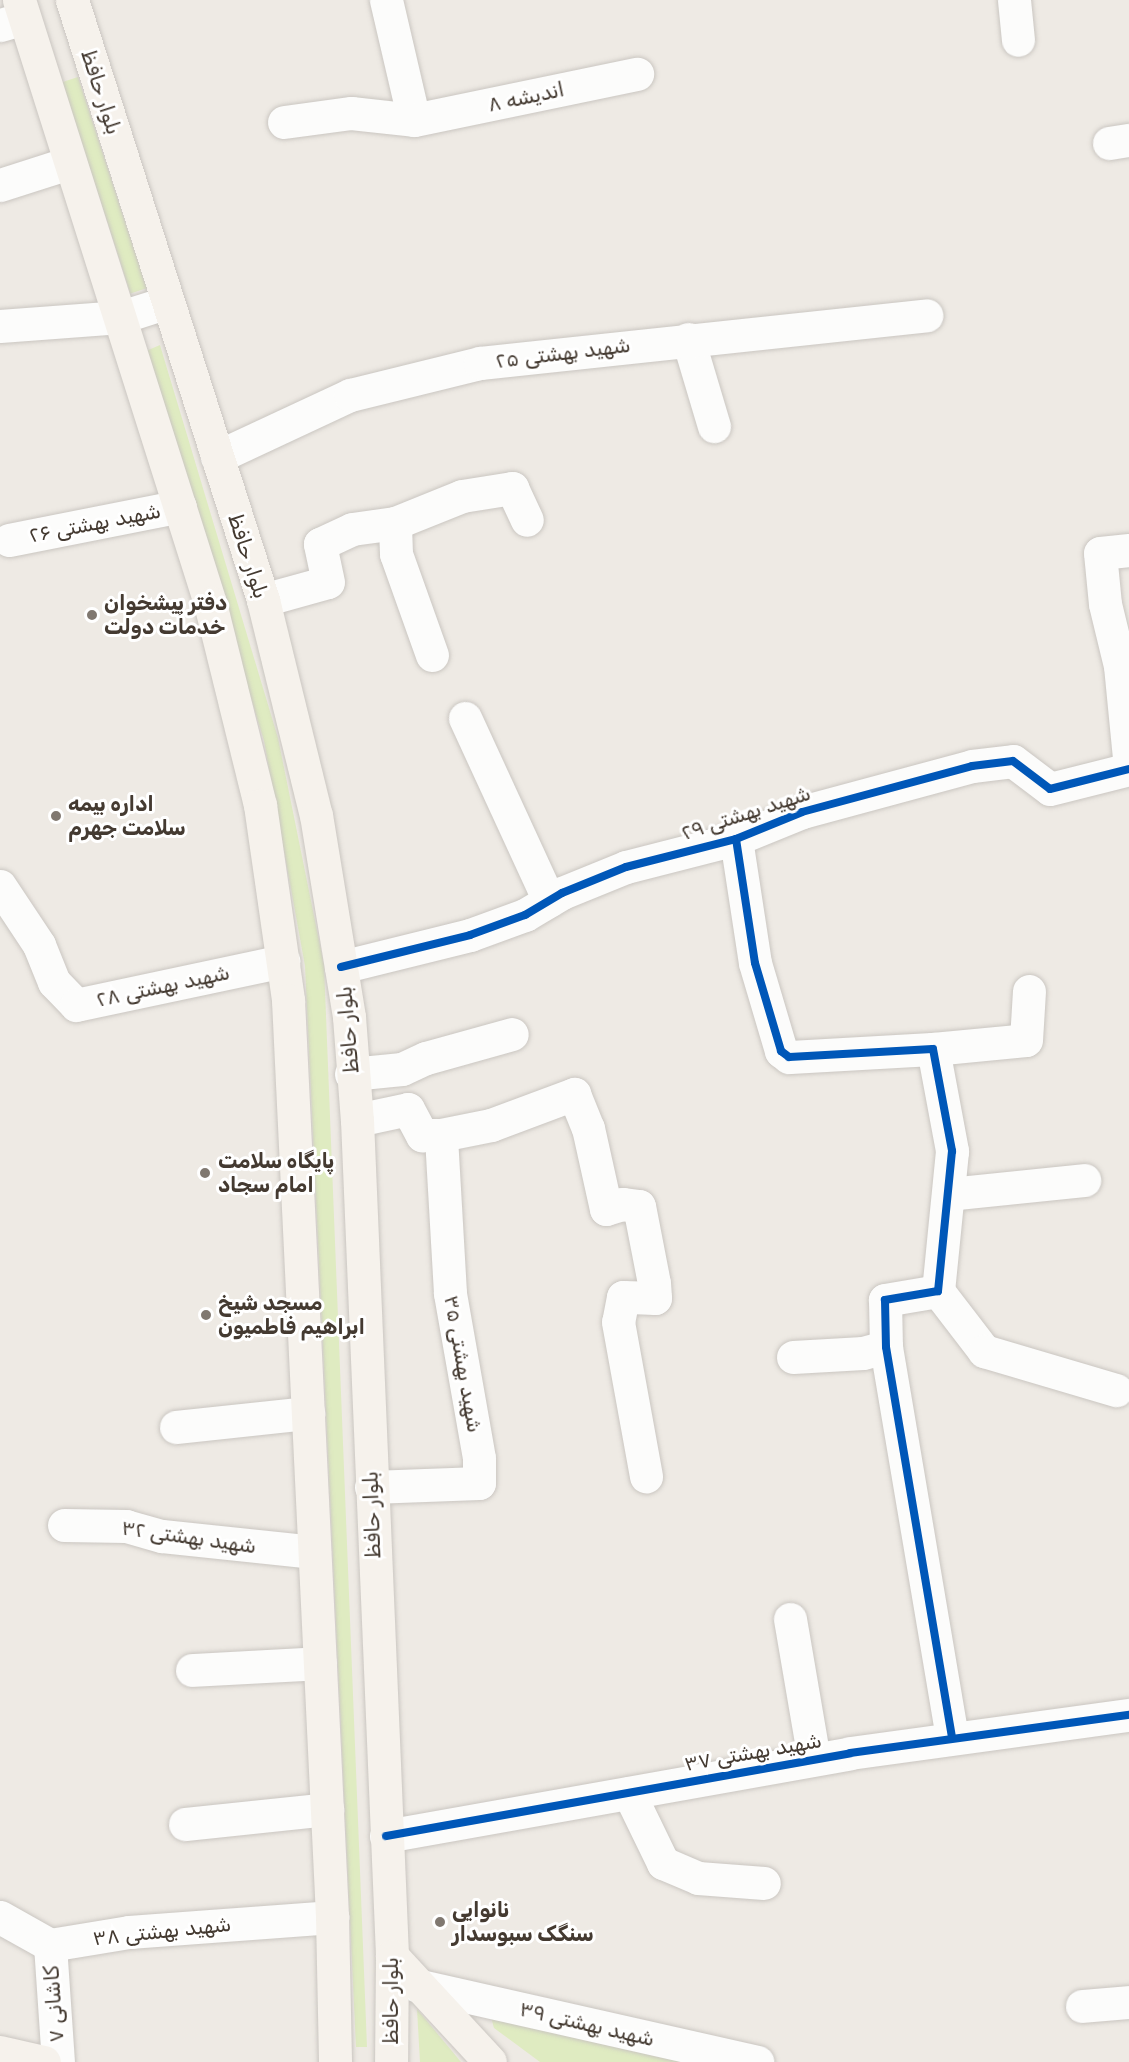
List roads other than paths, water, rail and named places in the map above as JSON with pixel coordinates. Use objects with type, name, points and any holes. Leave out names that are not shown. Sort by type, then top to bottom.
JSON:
[{"type":"main road","name":"بلوار حافظ","points":[[72,0],[263,600],[316,815],[341,967],[357,1120],[392,1956],[391,2062]]},
{"type":"main road","points":[[14,14],[69,163],[121,317],[180,506],[210,603],[260,805],[288,1000],[332,1917],[334,2062]]},
{"type":"main road","points":[[392,1956],[416,1985],[490,2062]]},
{"type":"main road","points":[[0,2052],[44,2062]]},
{"type":"street","points":[[386,0],[414,120]]},
{"type":"street","points":[[1014,0],[1018,40]]},
{"type":"street","name":"اندیشه ۸","points":[[284,122],[351,113],[414,120],[637,74]]},
{"type":"street","points":[[0,185],[69,163]]},
{"type":"street","points":[[0,326],[121,317],[168,302]]},
{"type":"street","name":"شهید بهشتی ۲۵","points":[[217,457],[350,395],[480,363],[926,315]]},
{"type":"street","points":[[688,339],[714,426]]},
{"type":"street","points":[[263,600],[328,582],[320,544],[352,528],[395,523],[462,496],[512,488],[527,520]]},
{"type":"street","name":"شهید بهشتی ۲۶","points":[[9,540],[180,506]]},
{"type":"street","points":[[395,523],[396,554],[432,655]]},
{"type":"street","points":[[1129,550],[1100,553],[1105,604],[1120,666],[1129,757]]},
{"type":"street","points":[[465,718],[549,901]]},
{"type":"street","name":"شهید بهشتی ۲۹","points":[[341,967],[470,935],[525,915],[549,901],[626,867],[736,839],[802,813],[972,766],[1013,761],[1050,789],[1129,769]]},
{"type":"street","points":[[736,839],[755,963],[781,1051],[789,1057],[933,1049],[1026,1040],[1029,991]]},
{"type":"street","name":"شهید بهشتی ۲۸","points":[[4,904],[39,945],[54,981],[76,1005],[283,961]]},
{"type":"street","points":[[351,1074],[402,1069],[426,1058],[512,1034]]},
{"type":"street","points":[[933,1049],[952,1151],[950,1194],[938,1291],[984,1351],[1116,1390]]},
{"type":"street","points":[[357,1120],[408,1109],[422,1135],[441,1135],[491,1125],[574,1094],[588,1128],[606,1209],[622,1204],[639,1206],[654,1283],[655,1298],[623,1297],[618,1322],[646,1476]]},
{"type":"street","name":"شهید بهشتی ۳۵","points":[[371,1487],[479,1483],[479,1458],[450,1293],[441,1135]]},
{"type":"street","points":[[950,1194],[1084,1180]]},
{"type":"street","points":[[938,1291],[885,1300],[886,1347],[952,1736]]},
{"type":"street","points":[[793,1357],[862,1353],[886,1347]]},
{"type":"street","points":[[176,1427],[308,1413]]},
{"type":"street","name":"شهید بهشتی ۳۲","points":[[64,1525],[126,1526],[162,1536],[314,1552]]},
{"type":"street","points":[[790,1619],[814,1759]]},
{"type":"street","points":[[192,1670],[320,1663]]},
{"type":"street","name":"شهید بهشتی ۳۷","points":[[386,1836],[952,1736],[1129,1715]]},
{"type":"street","points":[[629,1793],[663,1863],[698,1878],[764,1883]]},
{"type":"street","points":[[184,1824],[327,1809]]},
{"type":"street","points":[[0,1917],[50,1945]]},
{"type":"street","name":"شهید بهشتی ۳۸","points":[[50,1945],[129,1932],[332,1917]]},
{"type":"street","name":"کاشانی ۷","points":[[50,1945],[58,2062]]},
{"type":"street","name":"شهید بهشتی ۳۹","points":[[416,1985],[757,2062]]},
{"type":"street","points":[[1082,2006],[1129,2002]]},
{"type":"place","name":"دفتر پیشخوان خدمات دولت","points":[[92,615]]},
{"type":"place","name":"اداره بیمه سلامت جهرم","points":[[56,816]]},
{"type":"place","name":"پایگاه سلامت امام سجاد","points":[[205,1173]]},
{"type":"place","name":"مسجد شیخ ابراهیم فاطمیون","points":[[206,1315]]},
{"type":"place","name":"نانوایی سنگک سبوسدار","points":[[440,1922]]}]
